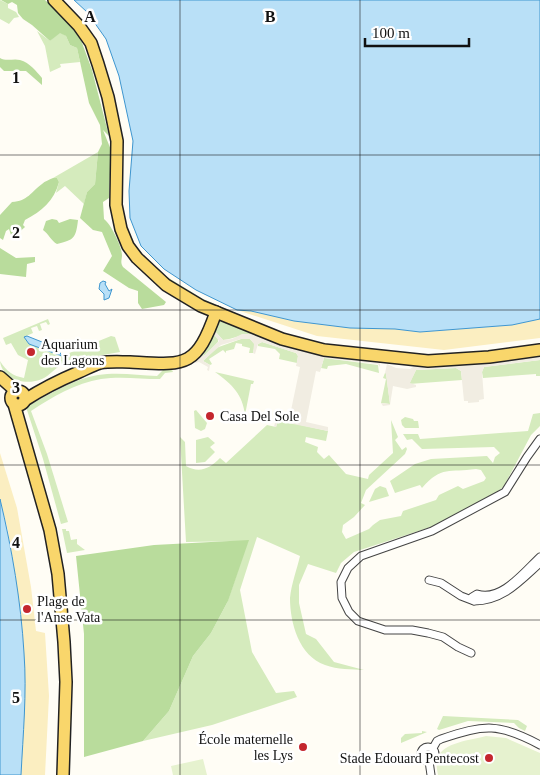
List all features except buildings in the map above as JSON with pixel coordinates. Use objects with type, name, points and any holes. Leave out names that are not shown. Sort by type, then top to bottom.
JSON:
[{"type":"main road","points":[[54,0],[79,26],[91,43],[108,97],[117,141],[117,216],[128,246],[142,264],[166,285],[201,306],[282,339],[324,350],[428,361],[489,357],[540,350]]},
{"type":"main road","points":[[18,398],[100,363],[173,364],[184,362],[192,358],[200,348],[216,312]]},
{"type":"main road","points":[[0,377],[18,398],[24,440],[50,530],[58,574],[66,682],[63,775]]},
{"type":"main road","points":[[0,384],[18,398]]},
{"type":"street","points":[[471,653],[443,637],[428,632],[385,630],[358,621],[349,612],[342,598],[341,582],[348,568],[362,556],[432,531],[505,492],[526,457],[540,439]]},
{"type":"street","points":[[474,601],[472,597],[477,594],[484,596],[494,594],[509,585],[540,557]]},
{"type":"street","points":[[429,580],[441,583],[461,596],[474,601],[493,599],[540,563]]},
{"type":"street","points":[[429,761],[435,755],[433,748],[437,741],[475,729],[490,728],[515,732],[540,745]]},
{"type":"street","points":[[429,761],[422,758],[421,751],[426,746],[433,748]]},
{"type":"street","points":[[429,761],[431,775]]},
{"type":"green space","points":[[0,0],[8,4],[8,8],[16,12],[19,17],[14,18],[9,24],[0,19]]},
{"type":"green space","points":[[1,0],[45,0],[67,20],[81,40],[92,70],[109,136],[103,130],[111,150],[109,198],[103,202],[104,219],[110,226],[122,251],[121,262],[123,267],[166,302],[164,305],[142,309],[138,303],[138,291],[129,288],[103,271],[112,256],[102,232],[93,230],[80,218],[87,192],[95,184],[98,152],[102,144],[100,125],[89,103],[77,48],[70,45],[66,36],[60,33],[50,41],[23,19],[18,13],[17,5],[12,2],[8,4]]},
{"type":"green space","points":[[37,31],[50,41],[60,32],[66,36],[70,45],[77,48],[80,62],[60,64],[61,67],[50,72],[45,46]]},
{"type":"green space","points":[[0,58],[24,61],[42,78],[42,85],[26,71],[4,71],[0,67]]},
{"type":"green space","points":[[98,152],[95,184],[87,192],[84,204],[65,186],[56,193],[59,182],[57,178],[53,178]]},
{"type":"green space","points":[[57,178],[59,182],[51,200],[37,213],[25,220],[23,225],[25,227],[15,236],[11,235],[9,229],[6,231],[3,240],[0,238],[0,215],[12,202],[26,198],[43,183]]},
{"type":"green space","points":[[70,219],[78,220],[73,237],[63,243],[55,243],[43,230],[46,221],[57,220],[59,223]]},
{"type":"green space","points":[[0,248],[16,258],[35,257],[35,262],[27,264],[26,277],[0,274]]},
{"type":"green space","points":[[159,272],[203,299],[231,311],[236,317],[172,285]]},
{"type":"green space","points":[[48,319],[50,324],[48,325],[46,322],[40,324],[42,330],[39,331],[37,326],[31,328],[33,333],[24,337],[29,344],[62,356],[111,336],[115,337],[120,352],[67,362],[45,378],[36,381],[22,381],[10,377],[5,373],[0,361],[10,373],[24,378],[28,360],[18,355],[11,343],[6,345],[3,338]]},
{"type":"green space","points":[[226,321],[252,332],[251,334],[223,340],[212,328],[215,323]]},
{"type":"green space","points":[[212,332],[218,339],[218,342],[205,355],[195,359],[200,353],[203,355],[210,343],[207,341]]},
{"type":"green space","points":[[241,339],[250,339],[255,344],[253,353],[249,353],[250,348],[236,343],[234,349],[226,351],[226,353],[223,350],[209,359],[212,364],[210,365],[203,361],[216,348]]},
{"type":"green space","points":[[262,342],[296,353],[298,356],[297,363],[279,359],[280,354],[275,349],[258,346]]},
{"type":"green space","points":[[324,358],[378,365],[379,373],[346,364],[328,366],[327,369],[321,368]]},
{"type":"green space","points":[[540,360],[540,376],[536,376],[536,374],[483,378],[482,372],[484,367]]},
{"type":"green space","points":[[456,368],[461,371],[462,380],[409,384],[416,370]]},
{"type":"green space","points":[[163,370],[172,370],[173,372],[165,373],[160,379],[108,378],[82,384],[56,396],[31,411],[47,454],[68,522],[61,524],[26,407],[61,388],[89,377],[113,374],[157,376]]},
{"type":"green space","points":[[215,372],[254,381],[251,384],[245,415],[242,402],[236,390]]},
{"type":"green space","points":[[386,373],[390,404],[381,403],[386,379],[383,378]]},
{"type":"green space","points":[[196,410],[207,423],[205,429],[201,431],[195,428],[194,411]]},
{"type":"green space","points":[[540,413],[540,426],[531,435],[504,486],[492,497],[431,527],[354,552],[341,563],[336,573],[308,564],[299,585],[299,603],[306,634],[316,639],[334,662],[364,670],[330,667],[316,661],[302,646],[294,628],[290,608],[293,582],[300,556],[257,537],[240,590],[252,652],[276,693],[294,691],[297,697],[212,725],[143,741],[169,711],[193,656],[211,633],[227,603],[248,541],[186,542],[180,437],[185,442],[186,466],[200,470],[209,467],[220,458],[226,463],[267,425],[276,427],[278,420],[328,431],[326,441],[306,437],[305,442],[318,447],[317,452],[324,459],[329,455],[346,474],[368,479],[369,475],[393,453],[391,420],[398,437],[395,440],[402,450],[406,447],[407,449],[405,454],[366,490],[361,503],[365,505],[343,525],[342,532],[346,539],[369,529],[380,520],[401,516],[403,511],[436,500],[439,495],[458,486],[463,489],[484,481],[486,478],[481,470],[476,469],[446,471],[435,476],[422,488],[420,485],[395,493],[390,481],[415,464],[431,459],[487,456],[493,463],[495,457],[500,453],[494,447],[422,449],[412,439],[407,440],[403,434],[418,434],[420,439],[528,431],[533,414]]},
{"type":"green space","points":[[405,417],[418,421],[419,428],[405,428],[401,420]]},
{"type":"green space","points":[[208,437],[215,443],[210,447],[215,452],[205,462],[196,463],[196,440]]},
{"type":"green space","points":[[380,486],[386,488],[389,496],[369,502],[375,489]]},
{"type":"green space","points":[[62,529],[69,531],[71,540],[77,539],[77,544],[85,550],[67,553]]},
{"type":"green space","points":[[249,540],[228,601],[211,633],[193,656],[169,711],[143,741],[84,757],[84,634],[76,556],[154,545]]},
{"type":"green space","points":[[443,716],[518,720],[527,726],[525,731],[514,723],[468,721],[439,730],[437,729]]},
{"type":"green space","points":[[422,731],[427,732],[401,743],[401,738],[405,734],[422,733]]},
{"type":"green space","name":"Stade Edouard Pentecost","points":[[486,736],[506,738],[540,753],[540,775],[438,775],[437,759],[440,753],[451,745]]},
{"type":"green space","points":[[203,759],[207,775],[173,775],[171,766]]},
{"type":"sand","points":[[237,310],[251,311],[294,321],[350,328],[395,329],[420,332],[512,325],[540,319],[540,338],[444,350],[317,336]]},
{"type":"sand","name":"Plage de l'Anse Vata","points":[[0,453],[17,508],[31,587],[36,631],[45,633],[49,696],[45,775],[21,775],[24,655],[22,624],[8,531],[0,499]]},
{"type":"shaded area","points":[[212,328],[223,340],[232,339],[242,334],[251,334],[252,332],[305,352],[380,363],[380,367],[378,364],[324,358],[320,372],[316,371],[306,422],[328,427],[328,431],[278,421],[276,427],[274,427],[276,418],[289,420],[300,367],[296,366],[298,356],[296,353],[262,342],[258,344],[255,354],[253,353],[254,344],[250,339],[241,339],[221,345],[203,361],[210,365],[209,371],[207,370],[208,367],[199,362],[195,363],[195,359],[205,355],[219,341],[211,331]]},
{"type":"shaded area","points":[[540,355],[540,360],[484,367],[482,372],[484,399],[479,400],[479,402],[468,403],[468,401],[464,401],[461,371],[456,368],[416,370],[410,383],[416,385],[416,387],[407,389],[393,386],[390,405],[383,406],[381,403],[390,404],[385,373],[387,364],[396,368],[410,369],[416,365],[447,365]]},
{"type":"water","points":[[74,0],[540,0],[540,319],[512,325],[420,332],[395,329],[350,328],[294,321],[251,311],[237,310],[196,290],[164,269],[141,246],[130,218],[129,191],[133,141],[119,76],[106,39],[87,12]]},
{"type":"water","points":[[106,282],[105,284],[109,291],[112,289],[109,298],[104,300],[104,294],[99,289],[100,283]]},
{"type":"water","points":[[27,336],[57,348],[62,356],[29,344],[24,337]]},
{"type":"water","points":[[0,499],[15,576],[23,634],[25,683],[21,775],[0,775]]},
{"type":"place","name":"Aquarium des Lagons","points":[[31,352]]},
{"type":"place","name":"Casa Del Sole","points":[[210,416]]},
{"type":"place","name":"Plage de l'Anse Vata","points":[[27,609]]},
{"type":"place","name":"École maternelle les Lys","points":[[303,747]]},
{"type":"place","name":"Stade Edouard Pentecost","points":[[489,758]]}]
